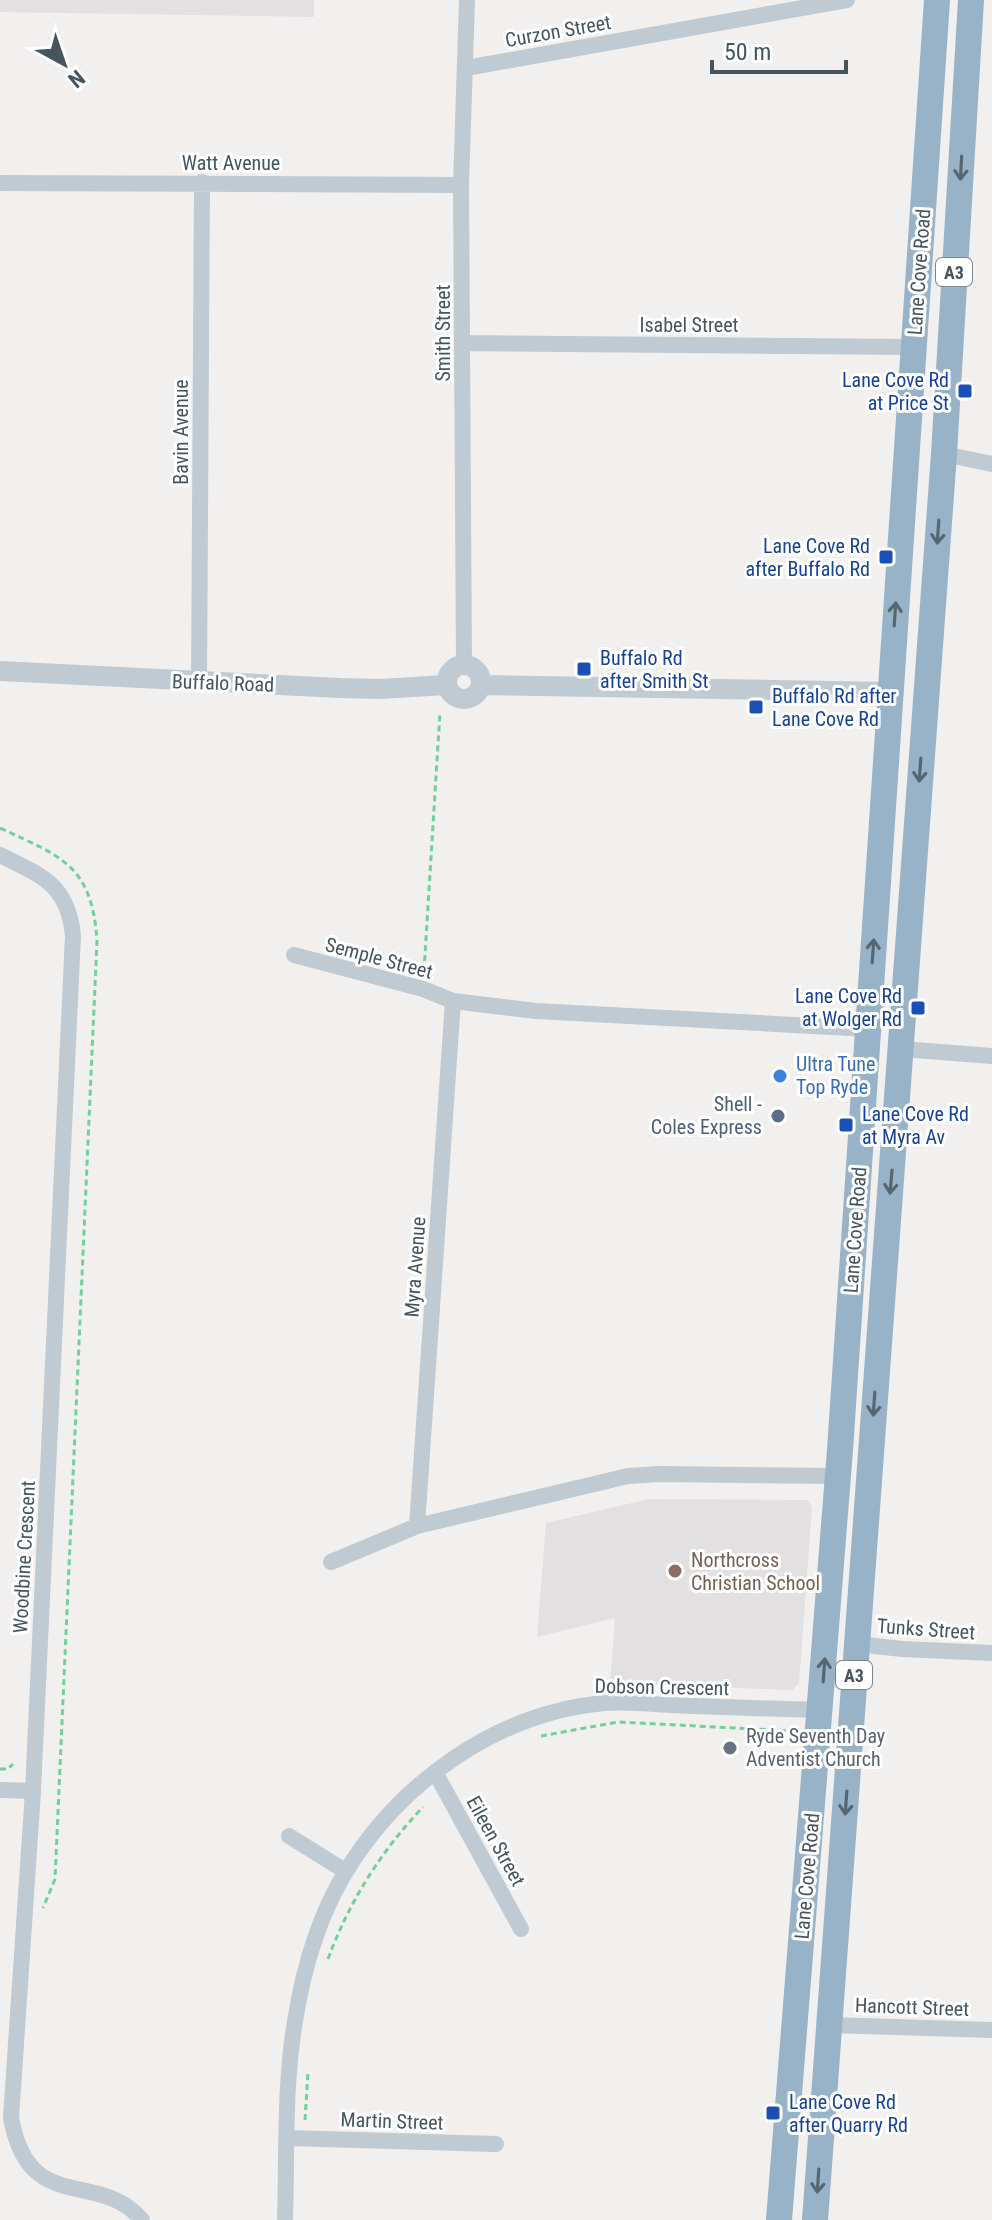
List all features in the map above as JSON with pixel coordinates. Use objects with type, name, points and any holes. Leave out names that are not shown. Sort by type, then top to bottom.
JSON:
[{"type":"highway","name":"Lane Cove Road","points":[[779,2220],[838,1476],[937,0]]},
{"type":"highway","name":"Lane Cove Road","points":[[815,2220],[944,454],[971,0]]},
{"type":"highway","points":[[889,692],[925,692]]},
{"type":"street","name":"Smith Street","points":[[464,665],[461,185],[467,0]]},
{"type":"street","name":"Curzon Street","points":[[466,68],[847,0]]},
{"type":"street","name":"Bavin Avenue","points":[[199,683],[202,182]]},
{"type":"street","name":"Watt Avenue","points":[[0,183],[461,185]]},
{"type":"street","name":"Isabel Street","points":[[463,343],[914,347]]},
{"type":"street","points":[[944,454],[992,464]]},
{"type":"street","points":[[464,665],[479,674],[481,685],[471,698],[461,699],[451,694],[446,685],[453,668],[464,665]]},
{"type":"street","name":"Buffalo Road","points":[[0,671],[199,683],[380,689],[446,685]]},
{"type":"street","points":[[481,685],[889,692]]},
{"type":"street","name":"Woodbine Crescent","points":[[0,855],[50,881],[69,907],[73,936],[33,1791],[12,2103],[14,2133],[27,2162],[38,2172],[72,2190],[108,2195],[135,2211],[142,2220]]},
{"type":"street","name":"Semple Street","points":[[294,955],[423,989],[453,1001]]},
{"type":"street","points":[[453,1001],[536,1011],[868,1029]]},
{"type":"street","name":"Myra Avenue","points":[[417,1526],[453,1001]]},
{"type":"street","points":[[902,1049],[992,1056]]},
{"type":"street","points":[[331,1562],[417,1526],[628,1476],[838,1476]]},
{"type":"street","name":"Tunks Street","points":[[857,1644],[992,1653]]},
{"type":"street","name":"Dobson Crescent","points":[[285,2220],[296,2139],[294,2023],[303,1981],[329,1903],[345,1871],[387,1818],[435,1772],[503,1730],[566,1709],[606,1703],[821,1710]]},
{"type":"street","name":"Eileen Street","points":[[435,1772],[521,1929]]},
{"type":"street","points":[[0,1790],[33,1791]]},
{"type":"street","points":[[289,1836],[345,1871]]},
{"type":"street","name":"Hancott Street","points":[[830,2025],[992,2030]]},
{"type":"street","name":"Martin Street","points":[[296,2139],[496,2144]]},
{"type":"path","points":[[423,989],[440,712]]},
{"type":"path","points":[[0,828],[60,856],[76,874],[88,894],[95,916],[97,941],[55,1879]]},
{"type":"path","points":[[536,1737],[618,1722],[798,1731]]},
{"type":"path","points":[[0,1769],[8,1769],[13,1764]]},
{"type":"path","points":[[327,1962],[356,1894],[400,1832],[444,1787]]},
{"type":"path","points":[[296,2139],[308,2068]]},
{"type":"shaded area","points":[[0,0],[314,0],[314,17],[0,12]]},
{"type":"shaded area","name":"Northcross Christian School","points":[[649,1499],[807,1500],[812,1507],[799,1684],[792,1690],[610,1683],[615,1618],[537,1637],[546,1523]]},
{"type":"place","name":"Lane Cove Rd at Price St","points":[[965,391]]},
{"type":"place","name":"Lane Cove Rd after Buffalo Rd","points":[[886,557]]},
{"type":"place","name":"Buffalo Rd after Smith St","points":[[584,669]]},
{"type":"place","name":"Buffalo Rd after Lane Cove Rd","points":[[756,707]]},
{"type":"place","name":"Lane Cove Rd at Wolger Rd","points":[[918,1008]]},
{"type":"place","name":"Ultra Tune Top Ryde","points":[[780,1076]]},
{"type":"place","name":"Shell - Coles Express","points":[[778,1116]]},
{"type":"place","name":"Lane Cove Rd at Myra Av","points":[[846,1125]]},
{"type":"place","name":"Northcross Christian School","points":[[675,1571]]},
{"type":"place","name":"Ryde Seventh Day Adventist Church","points":[[730,1748]]},
{"type":"place","name":"Lane Cove Rd after Quarry Rd","points":[[773,2113]]}]
